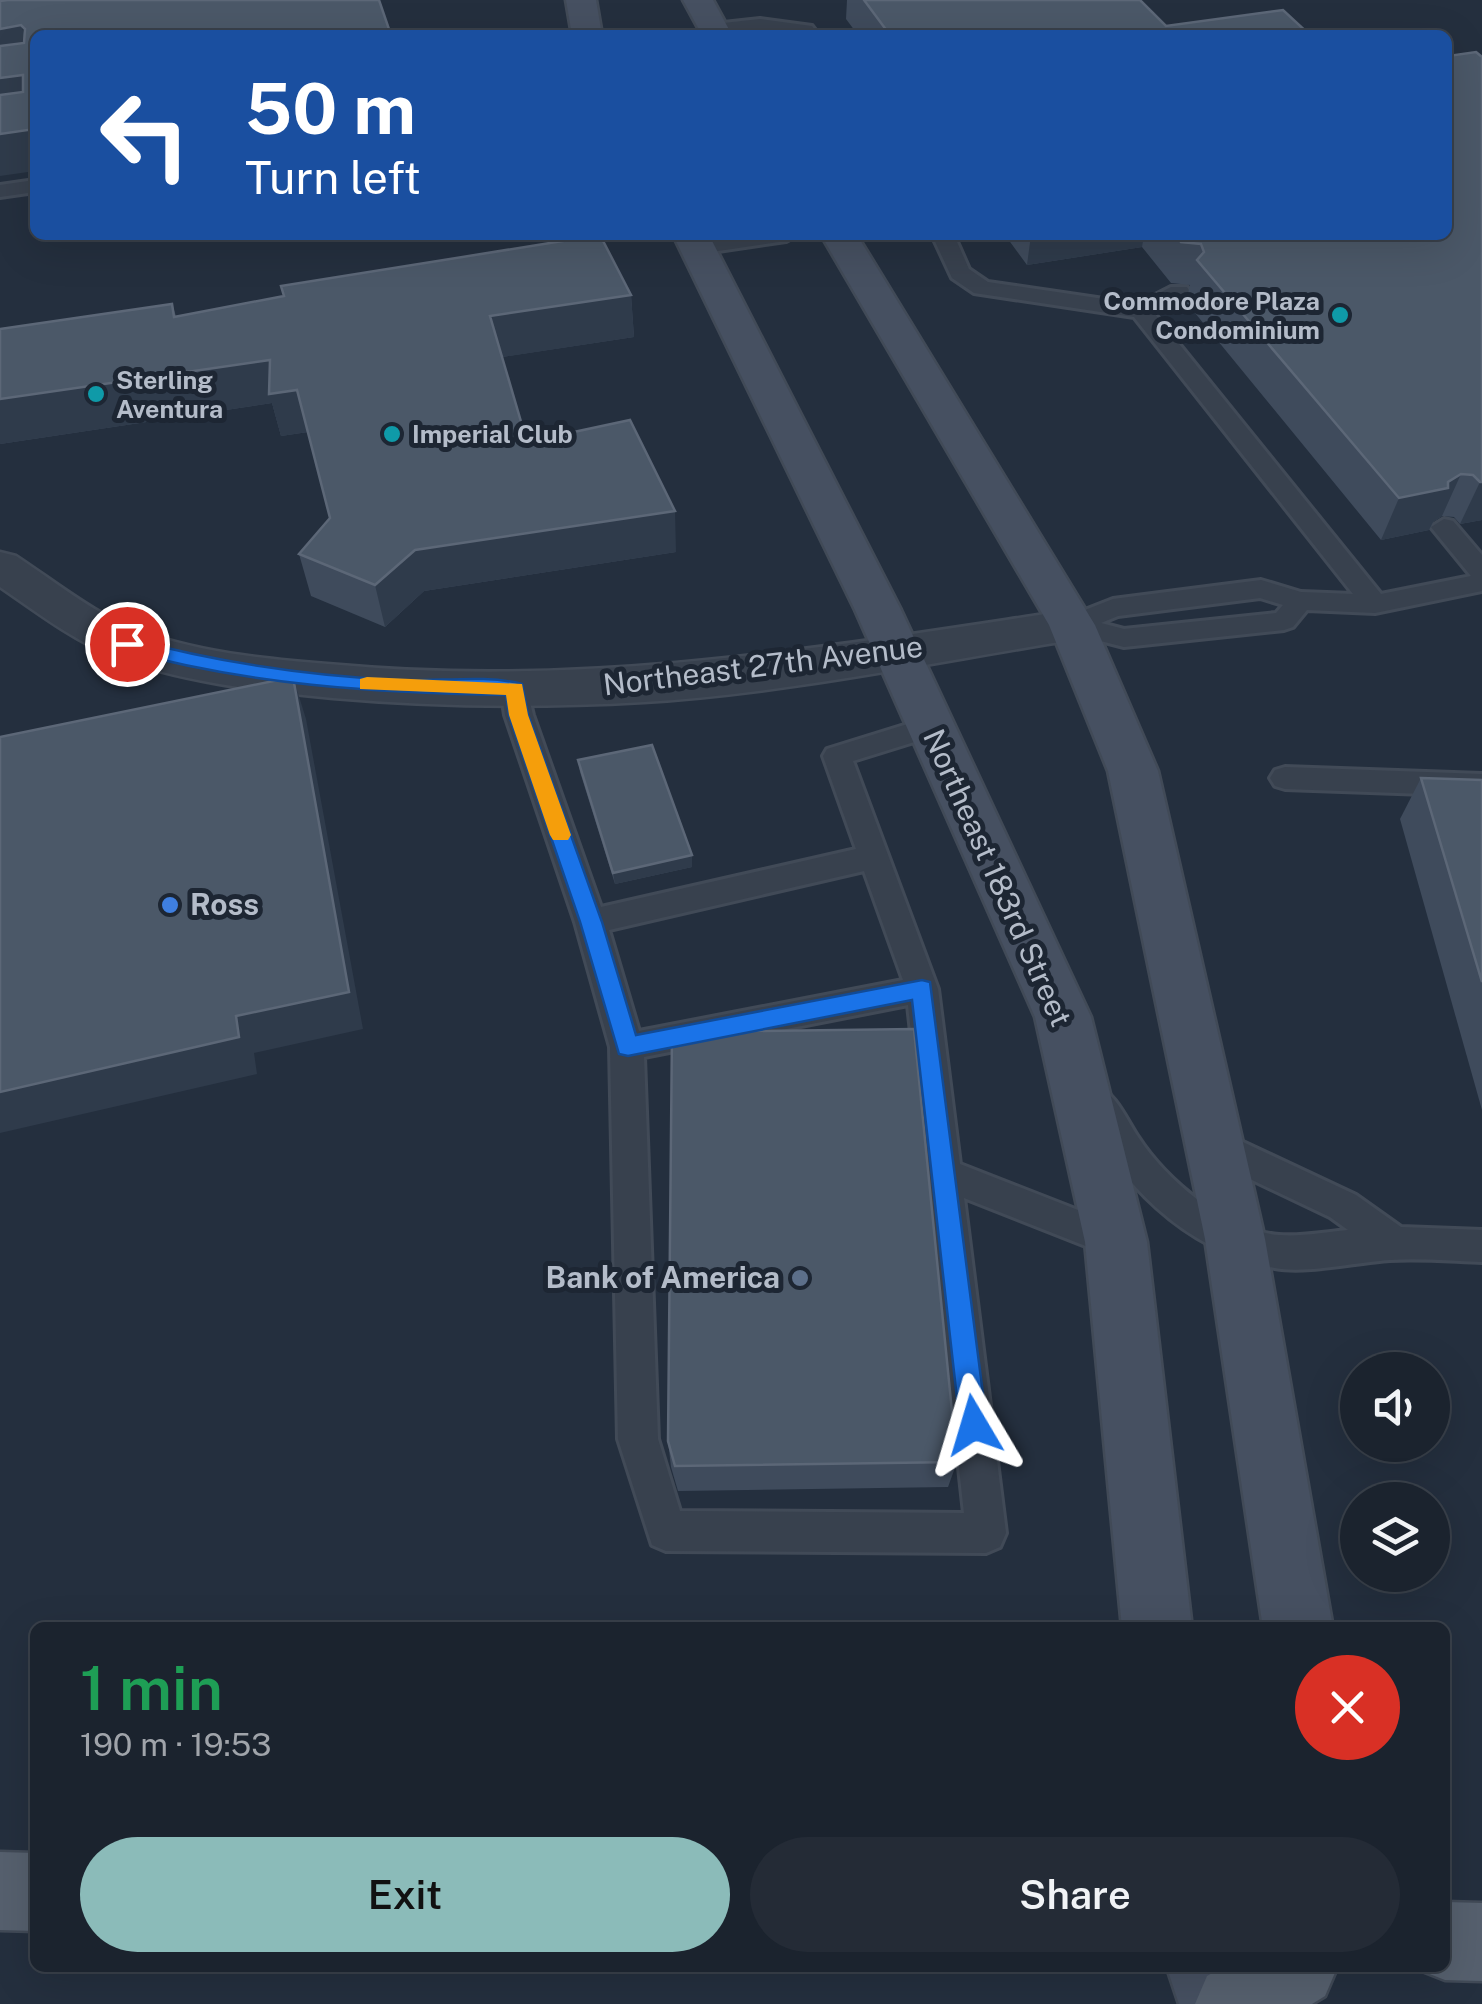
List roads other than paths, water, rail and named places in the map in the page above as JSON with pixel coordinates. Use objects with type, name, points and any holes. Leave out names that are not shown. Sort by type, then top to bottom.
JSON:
[{"type":"main road","points":[[0,1891],[30,1892]]},
{"type":"main road","points":[[1450,1941],[1482,1942]]},
{"type":"main road","points":[[1235,2004],[1289,1972]]},
{"type":"street","points":[[581,0],[586,30]]},
{"type":"street","points":[[698,0],[714,30]]},
{"type":"street","points":[[842,240],[1072,625],[1133,771],[1236,1239],[1297,1622]]},
{"type":"street","name":"Northeast 183rd Street","points":[[694,241],[896,651],[1064,1016],[1116,1242],[1156,1622]]},
{"type":"street","name":"Northeast 27th Avenue","points":[[0,566],[114,638],[192,662],[296,678],[397,687],[646,685],[808,666],[1072,625]]},
{"type":"street","points":[[1208,1972],[1218,2004]]},
{"type":"lane","points":[[726,30],[760,24],[806,30]]},
{"type":"lane","points":[[0,191],[30,187]]},
{"type":"lane","points":[[945,240],[960,273],[982,288],[1141,311],[1179,292]]},
{"type":"lane","points":[[1141,311],[1375,604]]},
{"type":"lane","points":[[1444,527],[1482,572]]},
{"type":"lane","points":[[1072,625],[1124,638],[1284,620],[1300,601],[1375,604],[1482,582]]},
{"type":"lane","points":[[515,689],[518,715],[591,922],[628,1047],[638,1439],[666,1530],[986,1533],[922,989],[837,756],[930,727]]},
{"type":"lane","points":[[1285,778],[1482,785]]},
{"type":"lane","points":[[591,922],[874,858]]},
{"type":"lane","points":[[628,1047],[922,989]]},
{"type":"lane","points":[[1076,1077],[1110,1118],[1136,1164],[1177,1207],[1236,1239],[1278,1252],[1394,1243],[1482,1246]]},
{"type":"lane","points":[[1216,1146],[1343,1206],[1394,1243]]},
{"type":"lane","points":[[944,1174],[1116,1242]]},
{"type":"place","name":"Commodore Plaza Condominium","points":[[1340,315]]},
{"type":"place","name":"Sterling Aventura","points":[[96,394]]},
{"type":"place","name":"Imperial Club","points":[[392,434]]},
{"type":"place","name":"Ross","points":[[170,905]]},
{"type":"place","name":"Bank of America","points":[[800,1278]]}]
